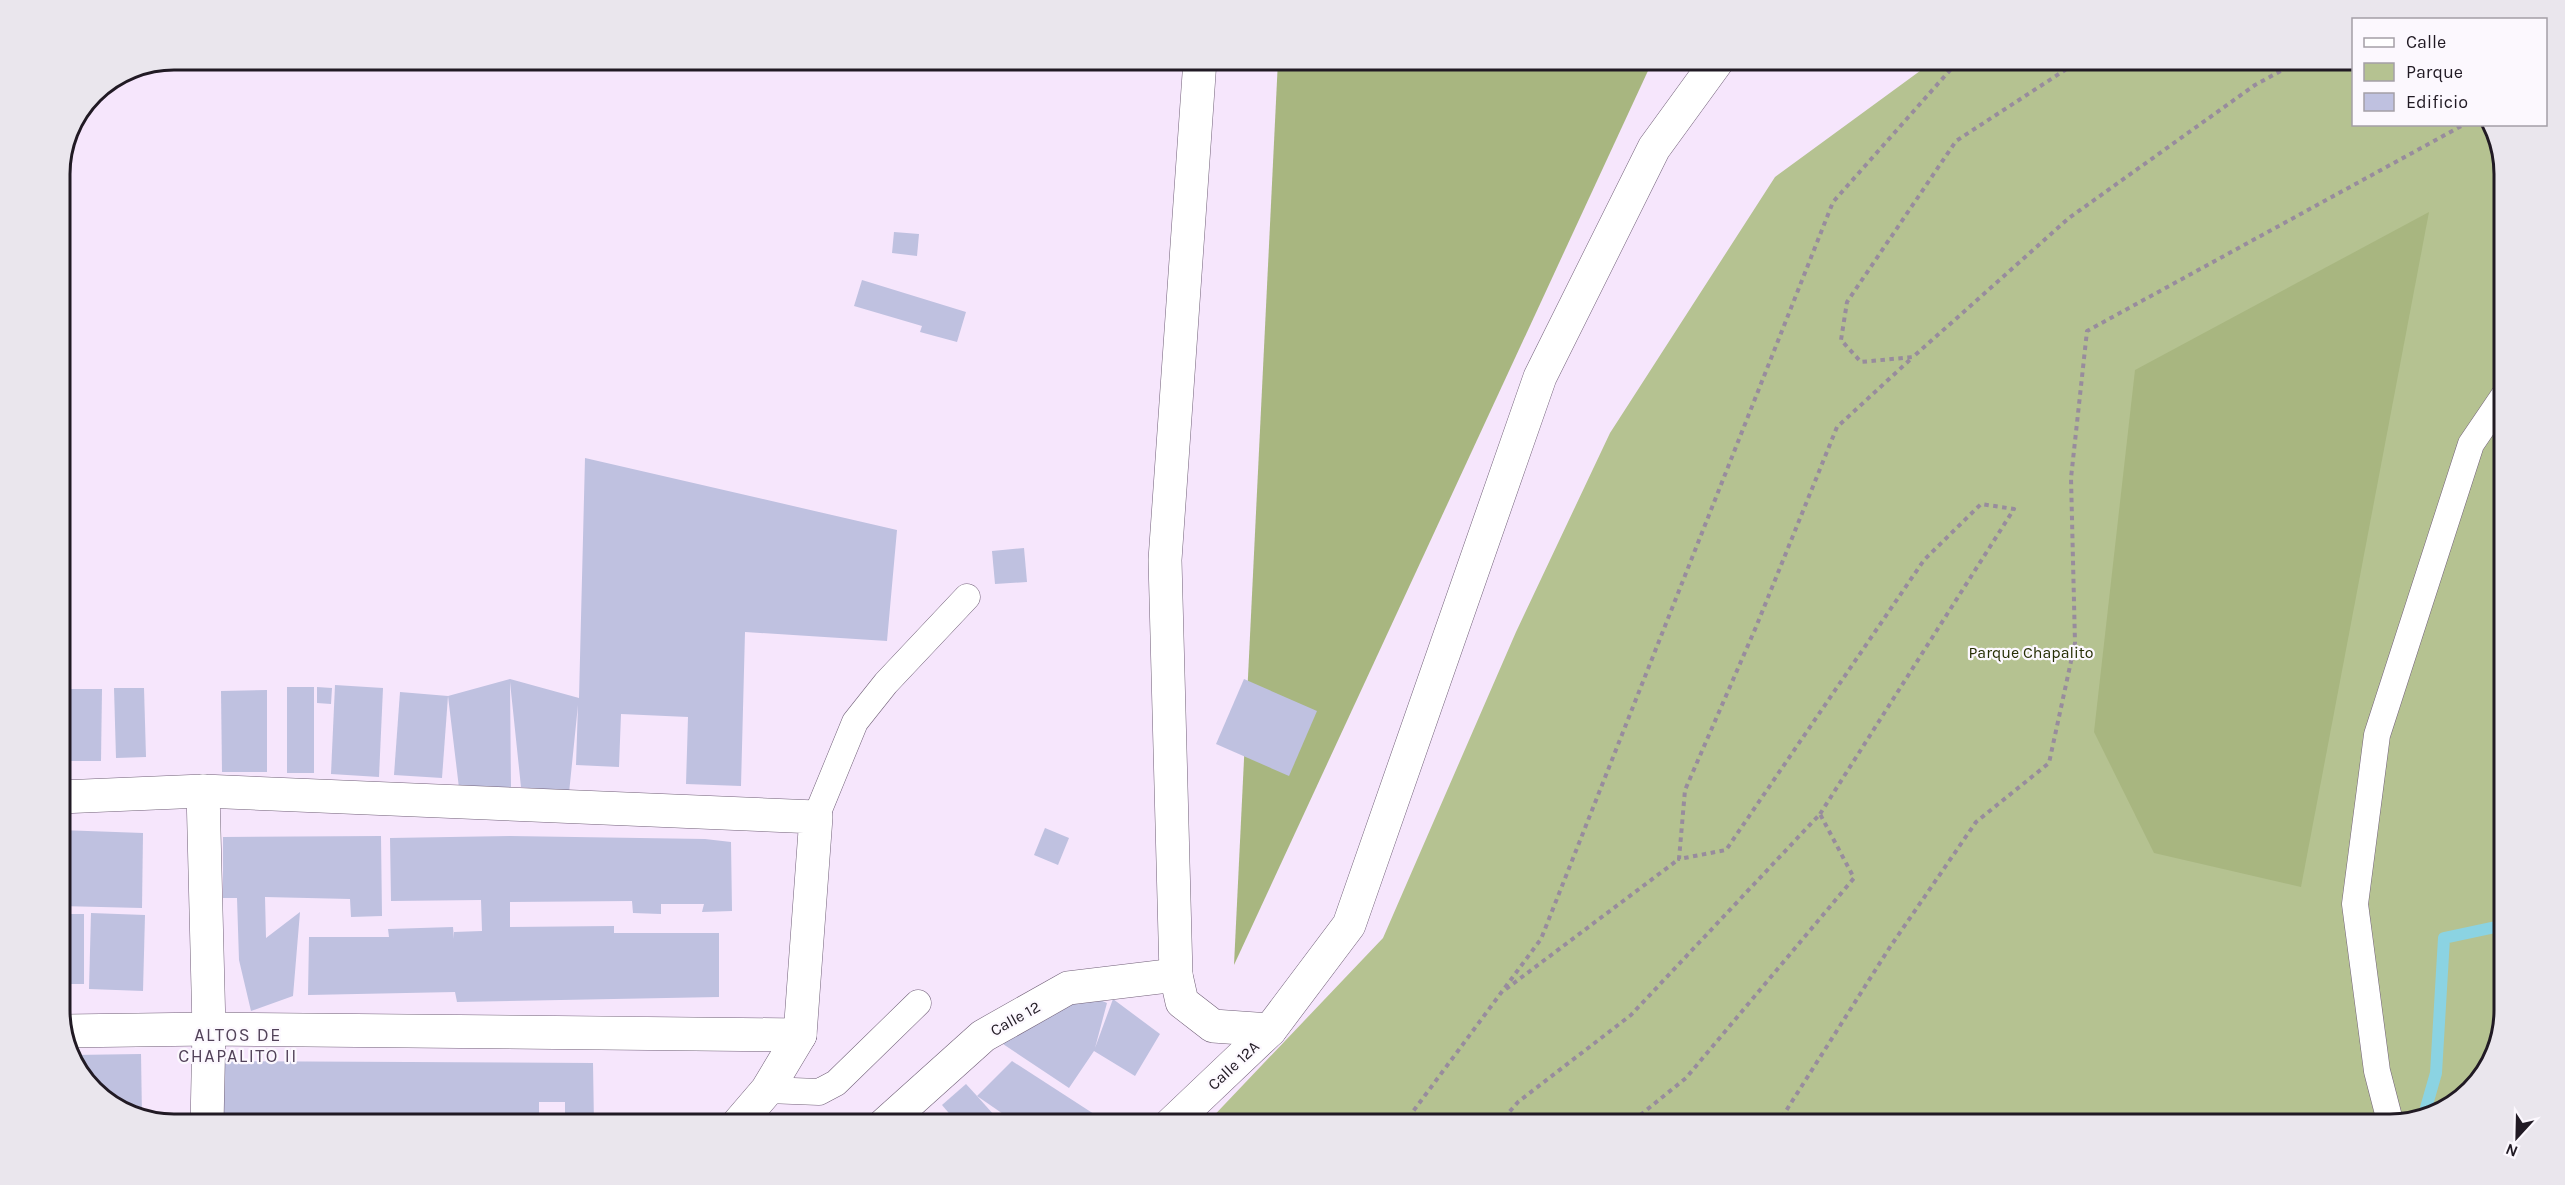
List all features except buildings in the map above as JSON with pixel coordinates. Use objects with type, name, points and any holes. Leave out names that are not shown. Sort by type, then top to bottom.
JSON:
[{"type":"street","points":[[1199,70],[1165,560],[1176,975],[1182,1002],[1213,1026],[1270,1030]]},
{"type":"street","name":"Calle 12A","points":[[1182,1114],[1270,1030],[1349,925],[1540,377],[1654,148],[1711,70]]},
{"type":"street","points":[[204,791],[209,1029],[207,1114]]},
{"type":"street","points":[[71,797],[204,791],[816,817],[800,1035],[767,1090],[746,1114]]},
{"type":"street","name":"Calle 12","points":[[896,1114],[983,1036],[1068,988],[1176,975]]},
{"type":"street","points":[[73,1031],[209,1029],[800,1035]]},
{"type":"lane","points":[[2388,1114],[2378,1071],[2355,904],[2377,735],[2471,444],[2494,410]]},
{"type":"lane","points":[[816,817],[855,722],[886,683],[967,597]]},
{"type":"lane","points":[[767,1090],[819,1092],[836,1083],[918,1003]]},
{"type":"path","points":[[1411,1114],[1540,939],[1833,202],[1950,70]]},
{"type":"path","points":[[1913,357],[1861,362],[1841,340],[1846,302],[1956,141],[2065,70]]},
{"type":"path","points":[[1679,859],[1685,790],[1756,627],[1837,428],[2069,218],[2255,85],[2283,70]]},
{"type":"path","points":[[1784,1114],[1890,946],[1976,822],[2049,763],[2075,643],[2072,478],[2087,331],[2461,126]]},
{"type":"path","points":[[1503,991],[1679,859],[1726,850],[1924,560],[1982,504],[2014,509],[1820,814],[1631,1015],[1518,1102],[1508,1114]]},
{"type":"path","points":[[1642,1114],[1686,1078],[1854,878],[1820,814]]},
{"type":"green space","points":[[1278,70],[1648,70],[1234,965]]},
{"type":"green space","name":"Parque Chapalito","points":[[1921,70],[2352,70],[2352,126],[2482,126],[2489,141],[2494,168],[2494,1010],[2487,1050],[2477,1068],[2459,1089],[2430,1107],[2404,1114],[1215,1114],[1383,938],[1516,632],[1610,433],[1775,177]]},
{"type":"green space","points":[[2429,212],[2301,887],[2154,853],[2094,732],[2135,370]]},
{"type":"waterway","points":[[2426,1108],[2436,1073],[2444,938],[2494,927]]},
{"type":"district","name":"ALTOS DE CHAPALITO II","points":[[238,1045]]}]
